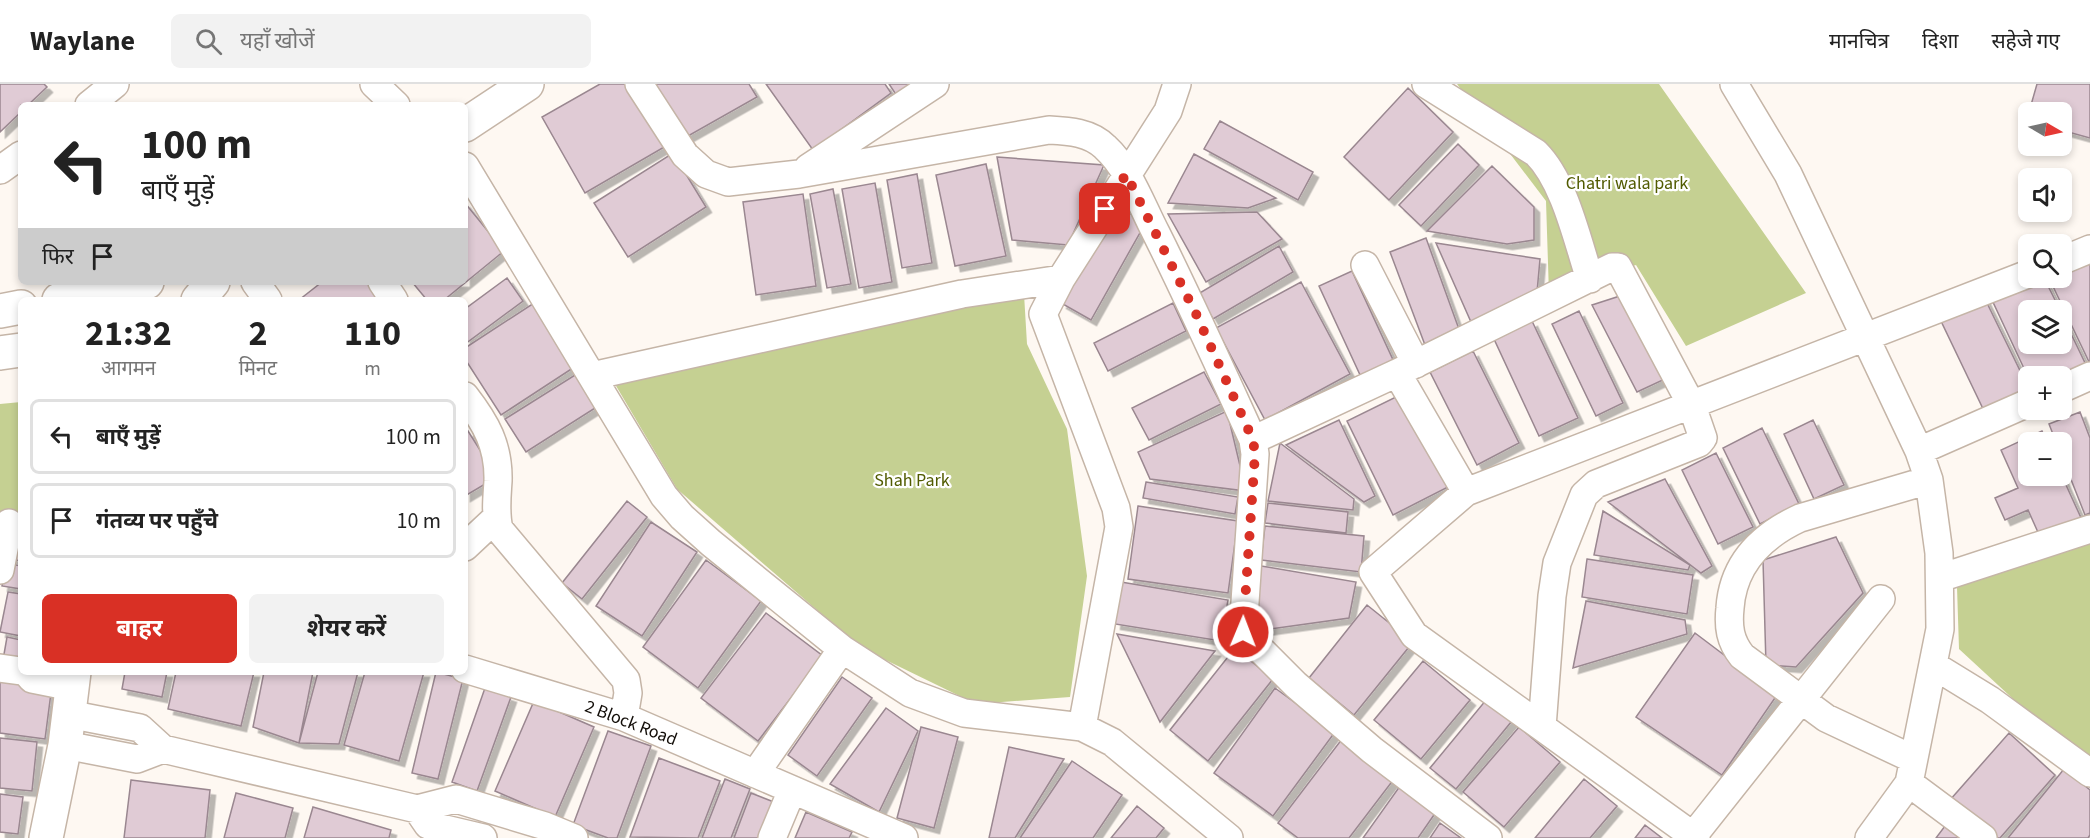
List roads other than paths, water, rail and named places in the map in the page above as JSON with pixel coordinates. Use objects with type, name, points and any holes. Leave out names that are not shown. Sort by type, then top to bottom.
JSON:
[{"type":"street","points":[[92,102],[116,84]]},
{"type":"street","points":[[374,84],[393,102]]},
{"type":"street","points":[[468,123],[527,84]]},
{"type":"street","points":[[639,84],[685,155],[706,174],[728,182],[799,174],[1049,130],[1072,131],[1096,140],[1106,147],[1126,174],[1197,316],[1253,440],[1255,454],[1242,627],[1246,637],[1296,685],[1372,750],[1488,838]]},
{"type":"street","points":[[799,174],[935,84]]},
{"type":"street","points":[[1082,727],[1119,527],[1116,508],[1043,320],[1050,298],[1061,279],[1168,111],[1177,84]]},
{"type":"street","points":[[1426,84],[1536,153],[1545,161],[1555,177],[1590,279]]},
{"type":"street","points":[[1734,84],[1788,174],[1866,338],[1929,480],[1940,578],[1940,629],[1911,771],[1869,838]]},
{"type":"street","points":[[0,170],[18,157]]},
{"type":"street","points":[[468,171],[664,496],[682,517],[842,649],[910,693],[964,713],[1082,727],[1112,742],[1229,838]]},
{"type":"street","points":[[2072,256],[2090,249]]},
{"type":"street","points":[[1365,265],[1407,368],[1466,492]]},
{"type":"street","points":[[1253,440],[1407,368],[1614,266],[1619,268],[1692,406],[1703,433],[1699,443],[1596,484],[1584,495],[1555,574],[1542,728]]},
{"type":"street","points":[[1881,599],[1800,699],[1694,837],[1414,635],[1373,572],[1466,492],[2018,278]]},
{"type":"street","points":[[592,376],[962,294],[1061,279]]},
{"type":"street","points":[[74,297],[132,285]]},
{"type":"street","points":[[200,297],[210,285]]},
{"type":"street","points":[[0,311],[18,308]]},
{"type":"street","points":[[0,352],[18,350]]},
{"type":"street","points":[[2072,384],[2090,376]]},
{"type":"street","points":[[468,400],[492,434],[498,464],[496,518],[506,540],[626,680],[628,693],[624,717]]},
{"type":"street","points":[[1918,451],[2018,407]]},
{"type":"street","points":[[1929,480],[1800,518],[1785,525],[1750,553],[1732,587],[1729,617],[1733,644],[1742,656],[1826,718],[1911,771],[1983,838]]},
{"type":"street","points":[[468,544],[496,518]]},
{"type":"street","points":[[0,570],[10,523]]},
{"type":"street","points":[[1940,578],[2090,529]]},
{"type":"street","points":[[755,774],[842,649]]},
{"type":"street","points":[[1933,665],[1990,700],[2090,773]]},
{"type":"street","points":[[0,668],[18,671]]},
{"type":"street","name":"2 Block Road","points":[[468,670],[624,717],[904,838]]},
{"type":"street","points":[[29,675],[70,705],[136,759],[163,749],[417,809],[456,799],[545,826],[574,838]]},
{"type":"street","points":[[46,838],[70,705]]},
{"type":"street","points":[[772,838],[792,790]]},
{"type":"street","points":[[417,809],[428,825],[483,838]]},
{"type":"park label","name":"Chatri wala park","points":[[1627,183]]},
{"type":"park label","name":"Shah Park","points":[[912,480]]}]
